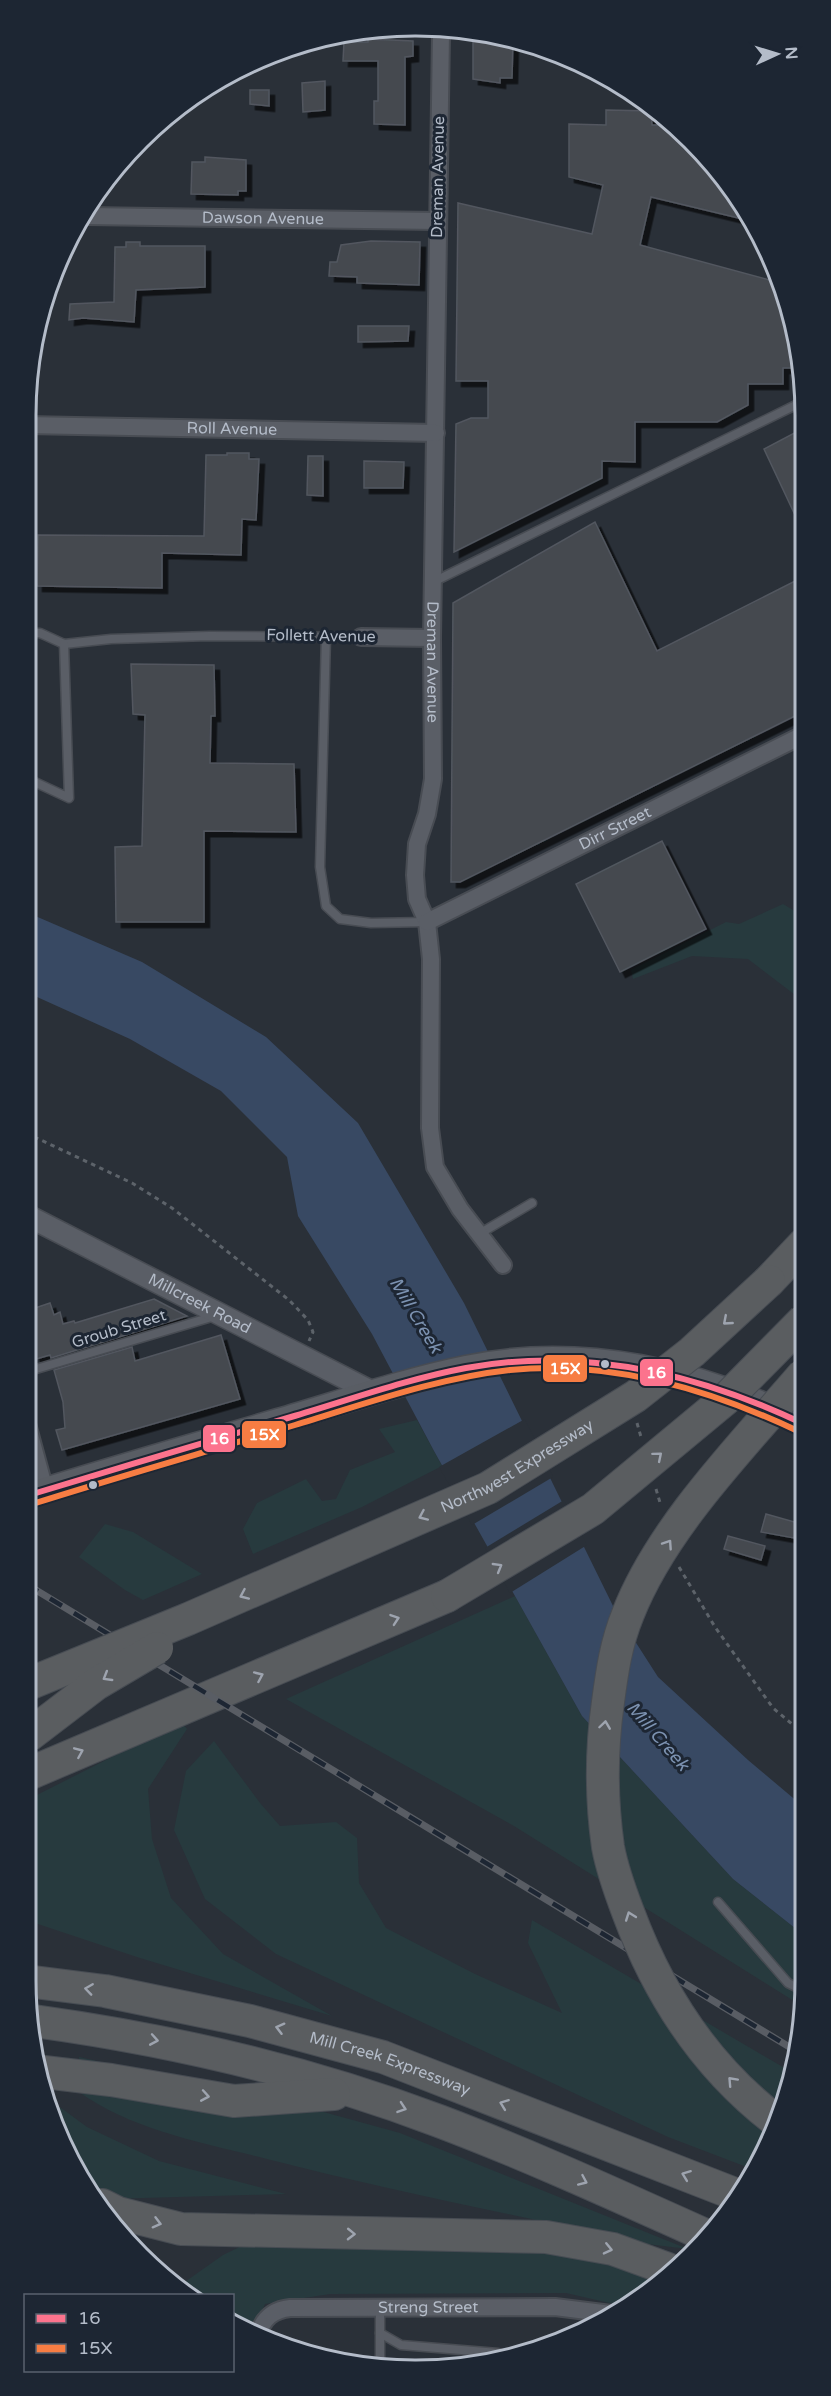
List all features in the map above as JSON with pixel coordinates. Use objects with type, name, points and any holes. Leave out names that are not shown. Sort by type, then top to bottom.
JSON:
[{"type":"highway","name":"Northwest Expressway","points":[[36,1681],[188,1619],[488,1488],[636,1396],[692,1352],[769,1281],[795,1254]]},
{"type":"highway","points":[[36,1770],[447,1596],[593,1509],[729,1397],[795,1329]]},
{"type":"highway","points":[[770,2116],[753,2103],[690,2034],[639,1942],[619,1887],[609,1849],[602,1796],[603,1738],[614,1659],[628,1614],[651,1569],[706,1487],[795,1384]]},
{"type":"highway","points":[[36,1730],[96,1684],[164,1644],[188,1619]]},
{"type":"highway","name":"Mill Creek Expressway","points":[[36,1981],[105,1991],[250,2021],[383,2057],[730,2192]]},
{"type":"highway","points":[[38,2022],[165,2042],[357,2093],[439,2121],[542,2163],[700,2232]]},
{"type":"highway","points":[[47,2072],[111,2080],[234,2101],[357,2093]]},
{"type":"highway","points":[[112,2210],[181,2229],[546,2237],[613,2249],[664,2268]]},
{"type":"main road","points":[[36,1493],[467,1367],[532,1360],[571,1360],[660,1371],[737,1392],[795,1420]]},
{"type":"street","name":"Dreman Avenue","points":[[441,37],[432,638],[434,779],[427,814],[417,844],[415,874],[417,899],[427,922],[431,959],[431,1148],[435,1167],[441,1181],[503,1265]]},
{"type":"street","name":"Dawson Avenue","points":[[93,216],[437,221]]},
{"type":"street","name":"Roll Avenue","points":[[36,425],[436,433]]},
{"type":"street","name":"Follett Avenue","points":[[361,637],[432,638]]},
{"type":"street","name":"Dirr Street","points":[[427,922],[795,739]]},
{"type":"street","name":"Millcreek Road","points":[[36,1220],[374,1393]]},
{"type":"street","name":"Streng Street","points":[[260,2327],[271,2313],[280,2309],[555,2307],[599,2312]]},
{"type":"lane","points":[[433,582],[795,406]]},
{"type":"lane","points":[[36,633],[64,644],[69,798],[36,783]]},
{"type":"lane","name":"Follett Avenue","points":[[64,644],[111,639],[209,636],[361,637]]},
{"type":"lane","points":[[326,636],[320,867],[326,906],[340,920],[371,923],[427,922]]},
{"type":"lane","points":[[479,1234],[532,1203]]},
{"type":"lane","name":"Groub Street","points":[[36,1369],[220,1314]]},
{"type":"lane","points":[[718,1902],[788,1983],[795,1986]]},
{"type":"lane","points":[[380,2358],[381,2308]]},
{"type":"lane","points":[[380,2333],[401,2345],[492,2353]]},
{"type":"path","points":[[36,1138],[132,1183],[197,1227],[289,1300],[308,1320],[312,1332],[306,1347]]},
{"type":"path","points":[[634,1412],[644,1447]]},
{"type":"path","points":[[654,1481],[664,1515]]},
{"type":"path","points":[[677,1561],[680,1572],[715,1627],[773,1708],[795,1727]]},
{"type":"green space","points":[[783,904],[795,911],[795,995],[748,959],[692,956],[633,979],[631,970],[726,922],[739,924]]},
{"type":"green space","points":[[417,1420],[442,1466],[362,1507],[253,1554],[243,1529],[257,1503],[306,1479],[322,1501],[336,1499],[350,1470],[395,1452],[379,1429]]},
{"type":"green space","points":[[105,1524],[133,1532],[202,1574],[143,1600],[79,1557]]},
{"type":"green space","points":[[515,1596],[582,1716],[733,1879],[795,1928],[794,2001],[514,1826],[286,1699]]},
{"type":"green space","points":[[181,1722],[187,1729],[148,1789],[152,1839],[171,1898],[223,1954],[332,2016],[140,1958],[36,1923],[36,1795]]},
{"type":"green space","points":[[214,1741],[280,1826],[336,1822],[357,1838],[359,1883],[386,1928],[475,1974],[562,2013],[528,1943],[532,1920],[785,2068],[766,2126],[746,2167],[668,2137],[276,1954],[205,1899],[174,1830],[186,1771]]},
{"type":"green space","points":[[79,2057],[309,2108],[400,2133],[685,2248],[647,2244],[409,2193],[193,2141],[121,2116],[76,2090]]},
{"type":"green space","points":[[57,2105],[87,2127],[159,2161],[286,2194],[105,2198],[87,2170]]},
{"type":"green space","points":[[304,2216],[663,2268],[613,2304],[566,2293],[330,2294],[265,2304],[256,2325],[234,2313],[234,2294],[202,2294],[184,2282],[223,2255]]},
{"type":"water","name":"Mill Creek","points":[[36,916],[142,962],[266,1037],[358,1123],[464,1303],[615,1610],[658,1677],[748,1760],[795,1800],[795,1928],[733,1879],[582,1716],[434,1451],[372,1334],[298,1216],[287,1157],[221,1091],[130,1039],[36,997]]},
{"type":"pier","points":[[525,1419],[553,1477],[472,1525],[439,1467]]},
{"type":"pier","points":[[564,1500],[587,1545],[510,1593],[485,1548]]},
{"type":"building","points":[[368,39],[413,41],[413,56],[405,57],[405,125],[374,124],[374,101],[378,101],[378,61],[343,61],[344,43],[368,42]]},
{"type":"building","points":[[473,40],[513,49],[512,78],[500,78],[500,83],[473,79]]},
{"type":"building","points":[[325,81],[325,110],[303,112],[302,83]]},
{"type":"building","points":[[250,90],[269,90],[269,106],[250,104]]},
{"type":"building","points":[[606,110],[642,111],[651,118],[652,125],[660,125],[684,147],[717,184],[739,218],[651,197],[640,245],[770,280],[782,317],[792,368],[783,368],[783,384],[748,384],[748,405],[717,422],[635,422],[635,462],[602,461],[602,478],[454,552],[456,424],[471,418],[488,418],[488,381],[456,381],[458,203],[592,234],[603,185],[569,177],[569,124],[606,125]]},
{"type":"building","points":[[205,157],[246,160],[246,191],[238,191],[238,195],[191,194],[192,162],[205,162]]},
{"type":"building","points":[[371,241],[420,242],[419,285],[357,283],[357,277],[329,276],[330,262],[337,262],[341,245]]},
{"type":"building","points":[[126,242],[140,242],[140,246],[205,246],[205,287],[136,290],[134,322],[83,318],[69,320],[70,304],[114,302],[115,247],[126,247]]},
{"type":"building","points":[[358,326],[409,326],[408,341],[358,342]]},
{"type":"building","points":[[795,433],[795,515],[764,449]]},
{"type":"building","points":[[227,453],[249,453],[249,459],[259,459],[256,520],[242,519],[241,555],[162,553],[162,588],[37,586],[38,535],[204,536],[206,455],[227,455]]},
{"type":"building","points":[[308,456],[323,456],[323,496],[307,495]]},
{"type":"building","points":[[364,461],[404,462],[403,488],[364,488]]},
{"type":"building","points":[[595,522],[657,651],[795,581],[795,716],[460,882],[451,882],[453,603]]},
{"type":"building","points":[[131,664],[214,665],[215,716],[211,716],[210,763],[294,764],[296,832],[204,831],[204,922],[116,922],[115,847],[142,846],[145,715],[133,714]]},
{"type":"building","points":[[662,841],[706,929],[620,972],[576,884]]},
{"type":"building","points":[[154,1299],[187,1316],[51,1358],[50,1355],[36,1359],[36,1308],[50,1303],[54,1315],[60,1312],[63,1324],[74,1321],[75,1323]]},
{"type":"building","points":[[221,1335],[240,1399],[62,1450],[56,1430],[65,1428],[63,1402],[54,1370],[132,1347],[135,1361]]},
{"type":"building","points":[[766,1514],[795,1522],[794,1538],[761,1532]]},
{"type":"building","points":[[728,1536],[765,1546],[761,1560],[724,1549]]},
{"type":"railway","points":[[36,1590],[789,2047]]},
{"type":"transit line","name":"16","points":[[36,1493],[400,1384],[466,1368],[510,1362],[554,1360],[639,1369],[681,1378],[723,1391],[795,1420]]},
{"type":"transit line","name":"15X","points":[[36,1503],[401,1393],[455,1379],[510,1370],[586,1369],[659,1381],[731,1403],[795,1430]]}]
